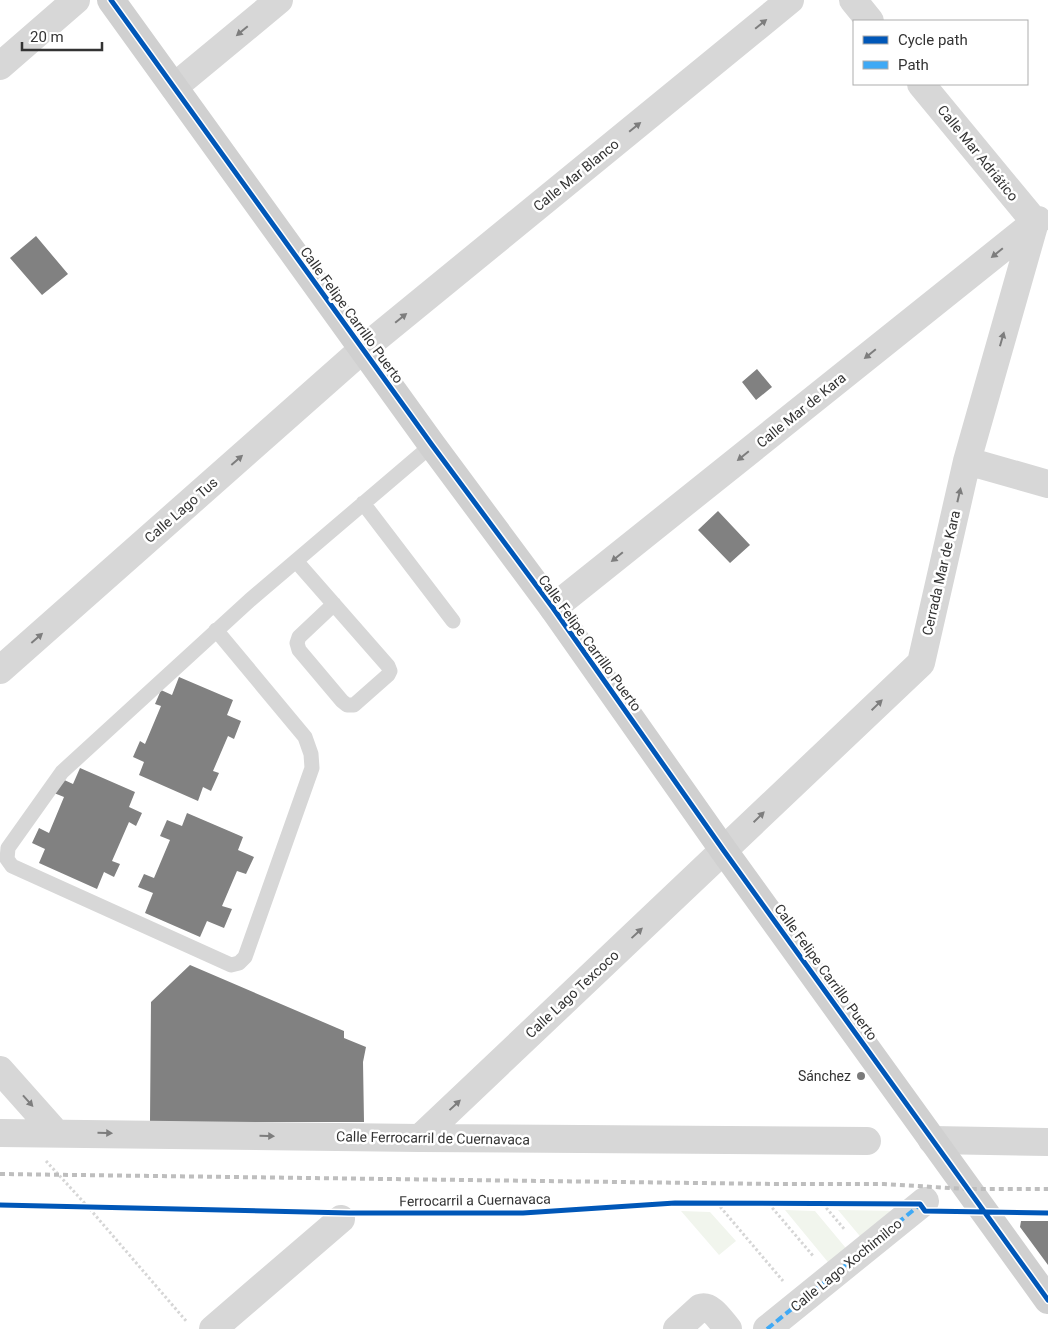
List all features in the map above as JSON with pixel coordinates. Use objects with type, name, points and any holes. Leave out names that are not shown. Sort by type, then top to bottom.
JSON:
[{"type":"street","points":[[0,66],[76,0]]},
{"type":"street","name":"Calle Felipe Carrillo Puerto","points":[[111,0],[432,445],[553,608],[724,850],[1048,1300]]},
{"type":"street","points":[[174,87],[279,0]]},
{"type":"street","name":"Calle Mar Blanco","points":[[363,349],[790,0]]},
{"type":"street","points":[[852,0],[869,20]]},
{"type":"street","name":"Calle Mar Adriático","points":[[922,85],[1042,217]]},
{"type":"street","name":"Cerrada Mar de Kara","points":[[724,850],[920,663],[967,461],[1042,217]]},
{"type":"street","name":"Calle Mar de Kara","points":[[553,608],[1042,217]]},
{"type":"street","name":"Calle Lago Tus","points":[[0,670],[363,349]]},
{"type":"street","points":[[967,461],[1048,484]]},
{"type":"street","name":"Calle Lago Texcoco","points":[[420,1138],[724,850]]},
{"type":"street","points":[[0,1070],[56,1132]]},
{"type":"street","name":"Calle Ferrocarril de Cuernavaca","points":[[10,1133],[867,1141]]},
{"type":"street","points":[[932,1140],[1048,1142]]},
{"type":"street","name":"Calle Lago Xochimilco","points":[[767,1329],[925,1201]]},
{"type":"street","points":[[220,1327],[341,1219]]},
{"type":"street","points":[[677,1329],[700,1308],[705,1307],[709,1308],[728,1329]]},
{"type":"lane","points":[[216,630],[304,737],[311,754],[312,768],[245,957],[239,963],[231,965],[12,866],[7,859],[8,848],[62,772],[216,630],[432,445]]},
{"type":"lane","points":[[363,503],[453,621]]},
{"type":"lane","points":[[296,561],[334,604],[388,666],[390,671],[388,675],[354,705],[347,705],[342,701],[300,650],[297,643],[299,637],[334,604]]},
{"type":"path","points":[[10,1133],[90,1208],[188,1324],[220,1327]]},
{"type":"path","points":[[709,1203],[726,1204]]},
{"type":"path","points":[[717,1203],[801,1302]]},
{"type":"path","points":[[760,1204],[778,1204]]},
{"type":"path","points":[[769,1204],[831,1277]]},
{"type":"path","points":[[814,1204],[833,1204]]},
{"type":"path","points":[[823,1204],[863,1251]]},
{"type":"path","points":[[80,1207],[99,1208]]},
{"type":"shaded area","points":[[785,1210],[815,1211],[850,1253],[832,1267]]},
{"type":"shaded area","points":[[838,1210],[902,1211],[864,1241]]},
{"type":"shaded area","points":[[681,1211],[710,1212],[736,1241],[719,1255]]},
{"type":"building","points":[[36,236],[68,274],[42,295],[10,258]]},
{"type":"building","points":[[757,369],[772,387],[756,400],[742,382]]},
{"type":"building","points":[[718,511],[750,545],[730,563],[698,530]]},
{"type":"building","points":[[179,677],[233,700],[227,715],[241,721],[234,739],[228,736],[213,771],[219,773],[211,791],[203,787],[198,801],[139,775],[144,762],[133,757],[140,741],[145,744],[161,706],[155,704],[161,690],[172,695]]},
{"type":"building","points":[[80,768],[135,792],[129,807],[142,813],[136,826],[129,822],[112,861],[120,864],[114,877],[104,872],[97,889],[39,863],[45,849],[32,843],[39,828],[49,833],[64,797],[54,793],[60,778],[73,784]]},
{"type":"building","points":[[187,813],[243,837],[238,850],[254,857],[246,874],[237,871],[222,906],[232,909],[224,928],[207,921],[200,937],[145,913],[153,893],[138,887],[144,874],[154,878],[170,840],[160,836],[167,820],[182,826]]},
{"type":"building","points":[[190,965],[344,1031],[344,1038],[366,1047],[363,1062],[364,1122],[150,1122],[151,1002]]},
{"type":"building","points":[[1021,1221],[1048,1221],[1048,1265],[1020,1227]]},
{"type":"railway","points":[[0,1174],[884,1184],[967,1189],[1048,1189]]},
{"type":"marked path","points":[[767,1329],[921,1204]]},
{"type":"cycle path","points":[[111,0],[432,445],[553,608],[724,851],[1048,1300]]},
{"type":"cycle path","name":"Ferrocarril a Cuernavaca","points":[[0,1205],[349,1213],[523,1213],[675,1203],[920,1204],[925,1211],[1048,1213]]},
{"type":"place","name":"Sánchez","points":[[861,1076]]}]
